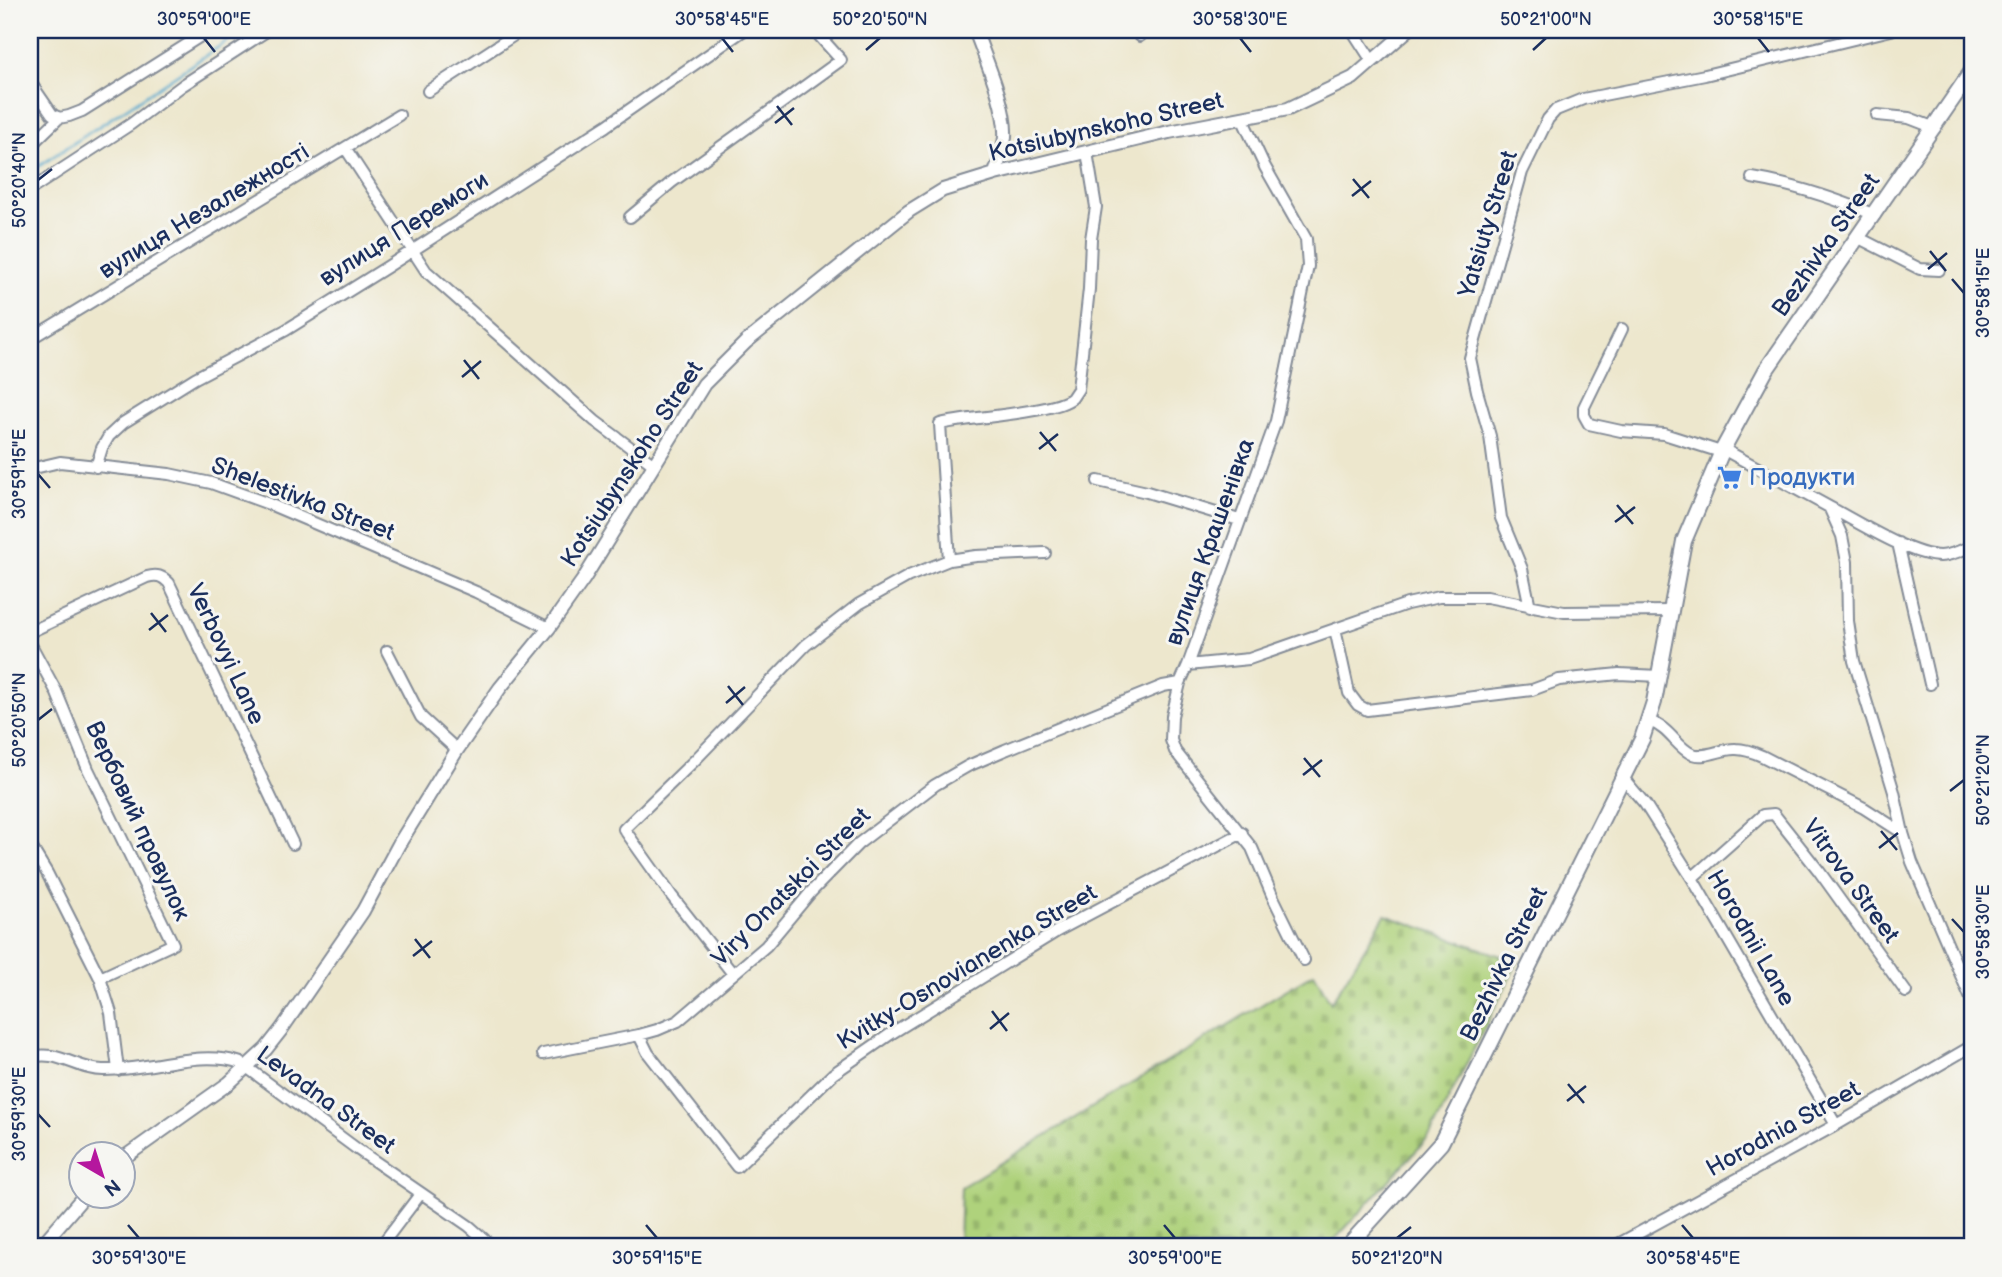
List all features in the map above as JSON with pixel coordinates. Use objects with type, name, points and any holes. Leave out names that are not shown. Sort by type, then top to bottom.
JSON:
[{"type":"main road","name":"Bezhivka Street","points":[[1347,1247],[1441,1143],[1623,778],[1649,721],[1684,541],[1722,451],[1766,370],[1972,71]]},
{"type":"street","points":[[30,146],[59,118],[82,111],[210,30]]},
{"type":"street","points":[[30,190],[268,30]]},
{"type":"street","points":[[428,91],[522,30]]},
{"type":"street","name":"вулиця Перемоги","points":[[96,467],[109,436],[122,423],[234,356],[286,330],[606,126],[744,30]]},
{"type":"street","points":[[630,217],[672,182],[841,60],[814,30]]},
{"type":"street","points":[[975,30],[1002,111],[1005,138],[995,174]]},
{"type":"street","points":[[1352,30],[1372,61]]},
{"type":"street","name":"Kotsiubynskoho Street","points":[[136,1149],[229,1083],[247,1067],[266,1049],[308,994],[363,911],[398,844],[457,750],[500,688],[549,628],[583,580],[704,384],[746,342],[909,211],[943,191],[995,174],[1087,152],[1288,109],[1353,78],[1408,30]]},
{"type":"street","name":"Yatsiuty Street","points":[[1530,607],[1522,569],[1501,518],[1490,436],[1470,358],[1522,172],[1548,119],[1556,110],[1583,99],[1717,72],[1891,30]]},
{"type":"street","points":[[30,82],[52,114],[59,118]]},
{"type":"street","name":"вулиця Незалежності","points":[[30,340],[398,115]]},
{"type":"street","points":[[1877,115],[1909,118],[1935,128]]},
{"type":"street","name":"вулиця Крашенівка","points":[[1242,118],[1265,167],[1306,239],[1308,266],[1276,421],[1180,682],[1171,740],[1175,751],[1252,848],[1304,960]]},
{"type":"street","points":[[346,149],[411,251],[435,279],[585,413],[654,466]]},
{"type":"street","points":[[949,560],[940,424],[957,419],[1008,414],[1060,404],[1071,399],[1078,389],[1096,207],[1087,152]]},
{"type":"street","points":[[1752,178],[1784,183],[1828,195],[1875,215]]},
{"type":"street","points":[[1858,238],[1920,268],[1939,270]]},
{"type":"street","points":[[1622,329],[1584,407],[1584,415],[1589,424],[1664,434],[1722,451],[1898,543],[1937,556],[1947,556],[1972,546]]},
{"type":"street","name":"Shelestivka Street","points":[[30,469],[60,462],[169,474],[211,483],[463,587],[549,628]]},
{"type":"street","points":[[1098,481],[1147,492],[1239,520]]},
{"type":"street","points":[[1829,507],[1842,537],[1847,562],[1848,621],[1854,661],[1895,792],[1903,833],[1912,862],[1972,1001]]},
{"type":"street","points":[[1898,543],[1930,684]]},
{"type":"street","points":[[733,974],[624,829],[806,645],[859,604],[909,576],[949,560],[1045,553]]},
{"type":"street","name":"Verbovyi Lane","points":[[30,632],[147,577],[163,577],[169,583],[293,844]]},
{"type":"street","points":[[1188,665],[1249,659],[1407,604],[1439,597],[1487,597],[1564,612],[1671,611]]},
{"type":"street","points":[[1335,629],[1349,693],[1357,705],[1367,710],[1532,690],[1559,680],[1619,674],[1659,676]]},
{"type":"street","name":"Вербовий провулок","points":[[30,643],[173,944],[100,978]]},
{"type":"street","points":[[387,651],[421,717],[457,750]]},
{"type":"street","name":"Viry Onatskoi Street","points":[[543,1054],[639,1035],[678,1021],[766,946],[811,892],[858,844],[935,785],[968,766],[1005,750],[1163,686],[1180,682]]},
{"type":"street","points":[[1649,721],[1666,730],[1690,753],[1700,755],[1734,748],[1762,756],[1864,808],[1903,833]]},
{"type":"street","name":"Horodnii Lane","points":[[1623,778],[1645,804],[1692,878],[1836,1125]]},
{"type":"street","name":"Vitrova Street","points":[[1692,878],[1763,815],[1774,814],[1819,871],[1906,992]]},
{"type":"street","name":"Kvitky-Osnovianenka Street","points":[[639,1035],[648,1053],[737,1167],[833,1074],[892,1033],[1059,930],[1242,833]]},
{"type":"street","points":[[30,845],[100,978],[111,1013],[118,1070]]},
{"type":"street","points":[[1958,968],[1972,961]]},
{"type":"street","name":"Horodnia Street","points":[[1613,1247],[1836,1125],[1972,1046]]},
{"type":"street","name":"Levadna Street","points":[[30,1056],[50,1056],[88,1069],[150,1067],[200,1058],[227,1059],[247,1067],[468,1226],[493,1247]]},
{"type":"street","points":[[380,1247],[421,1192]]},
{"type":"street","points":[[40,1247],[73,1210]]},
{"type":"green space","points":[[1385,915],[1518,962],[1430,1136],[1328,1247],[965,1247],[959,1243],[961,1187],[1314,973],[1331,1003]]},
{"type":"waterway","points":[[30,172],[244,30]]},
{"type":"place","name":"Продукти","points":[[1729,477]]}]
